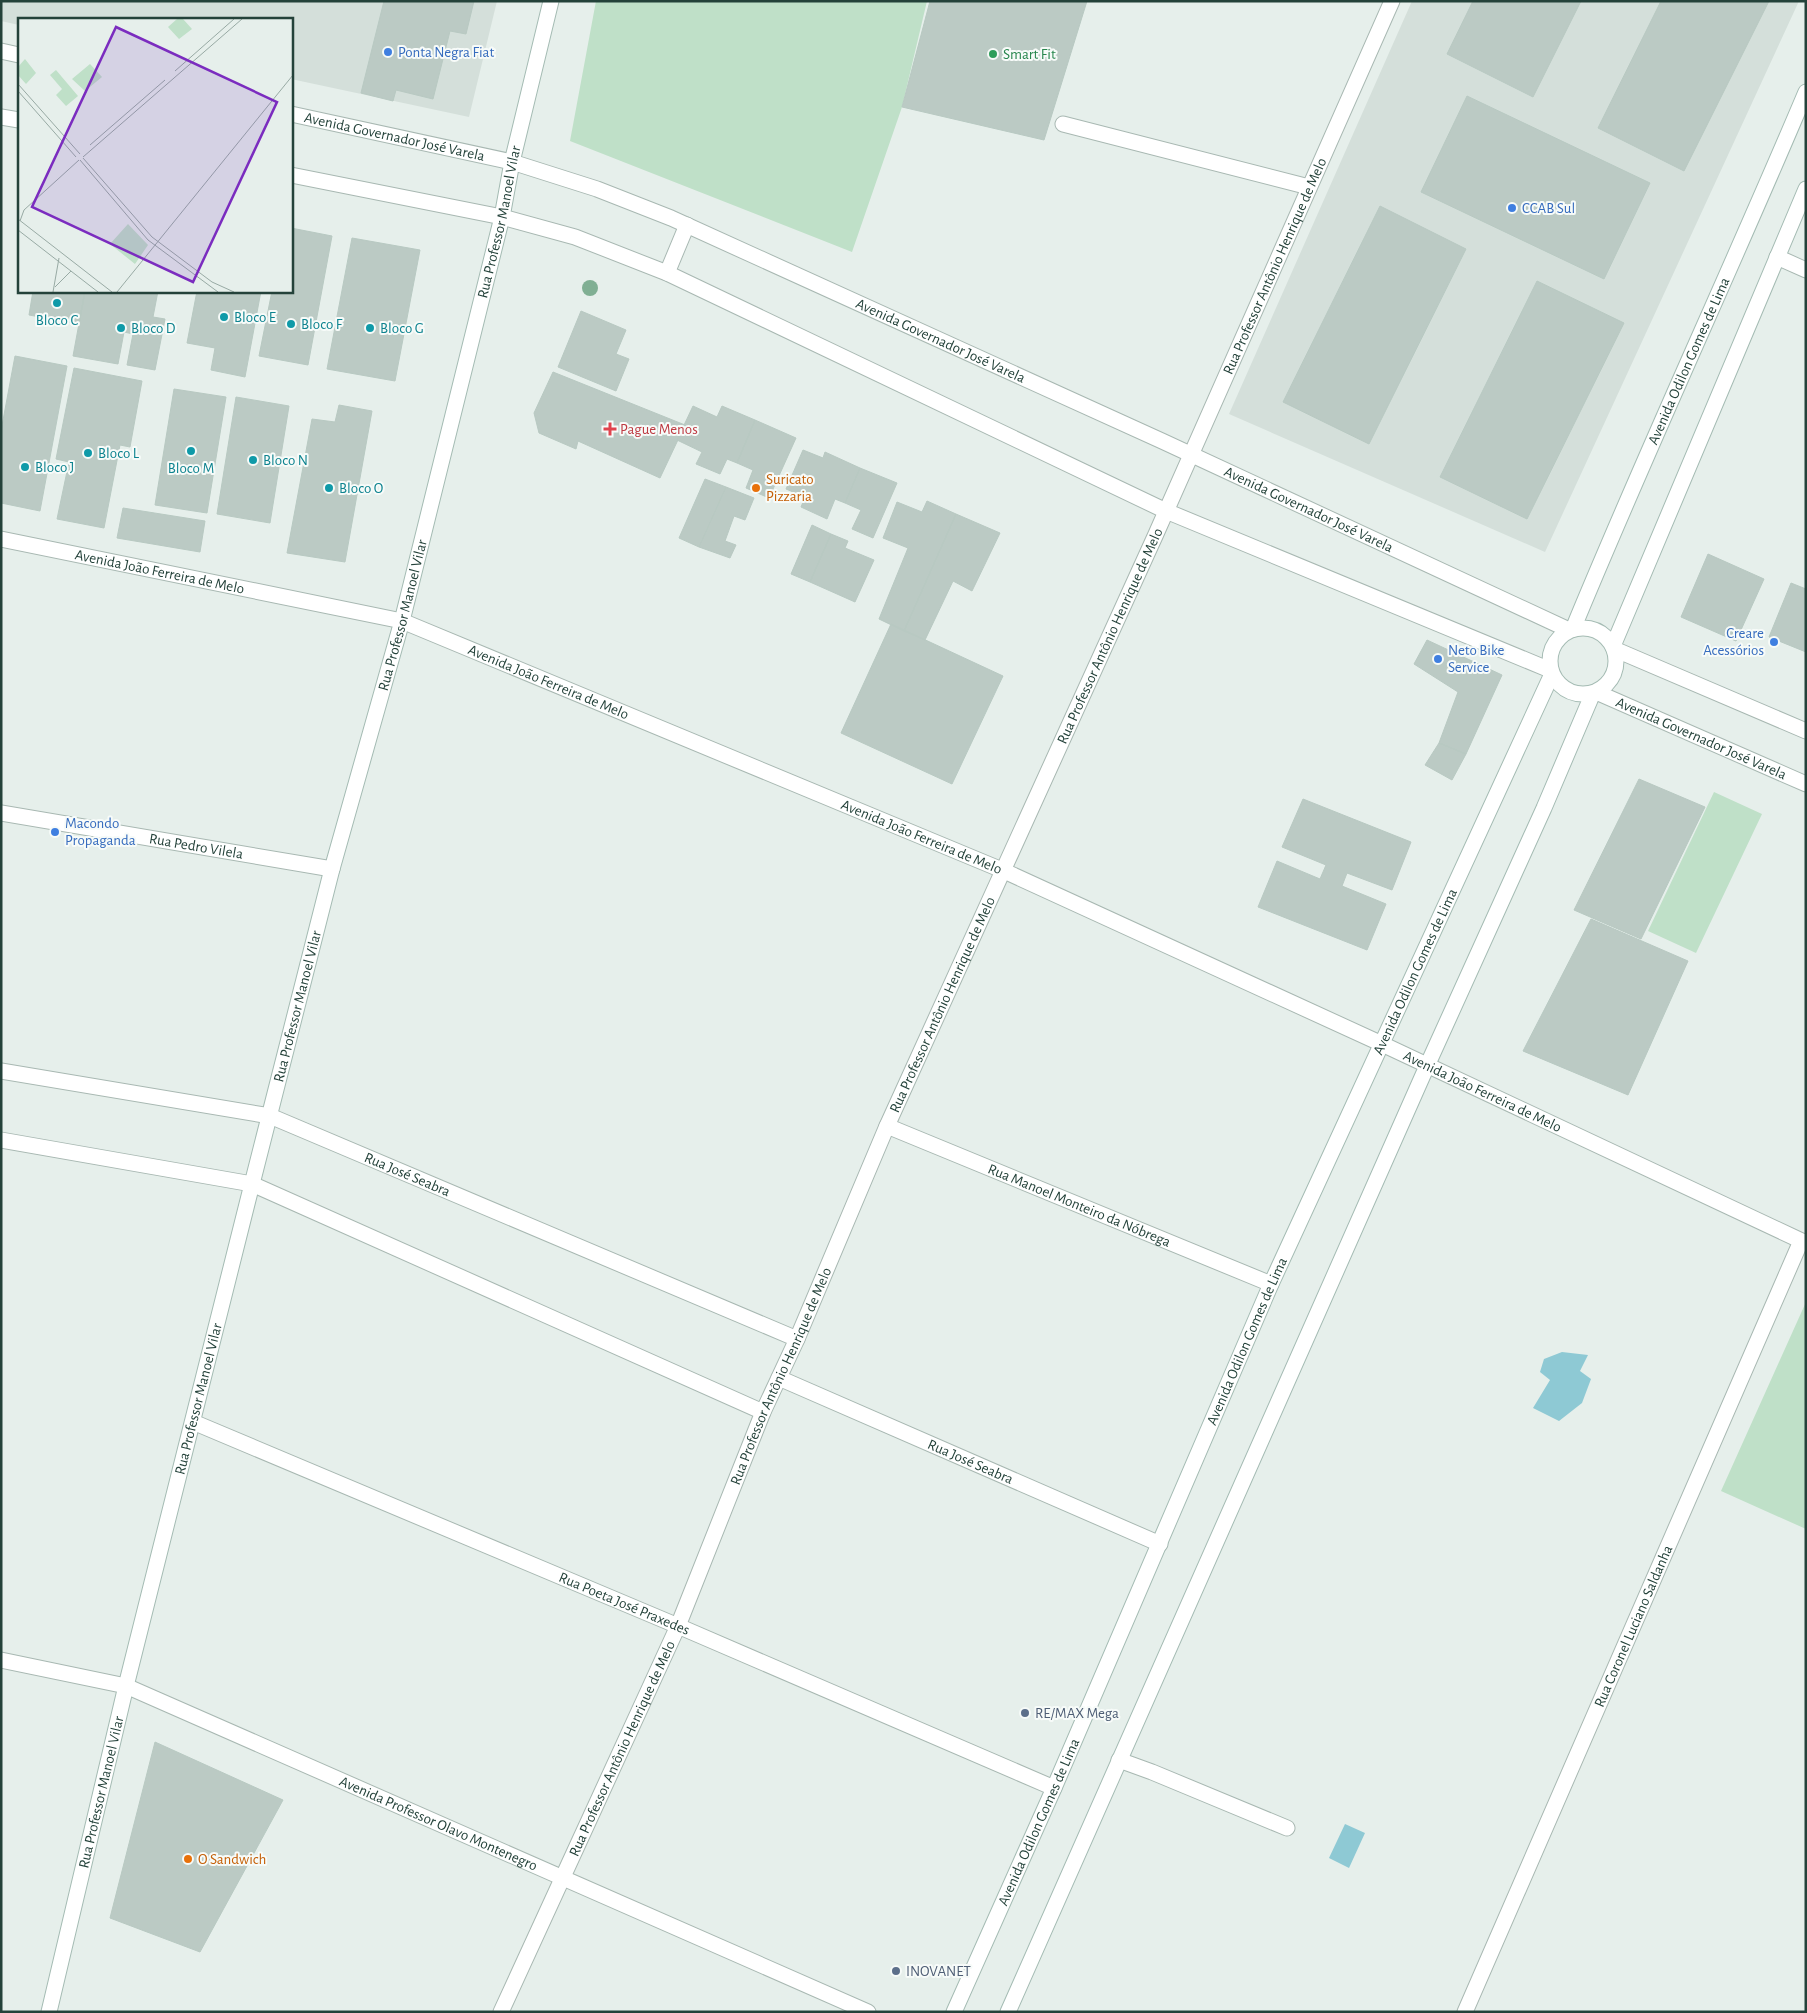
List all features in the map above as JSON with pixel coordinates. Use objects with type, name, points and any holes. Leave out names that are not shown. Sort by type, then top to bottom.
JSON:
[{"type":"street","name":"Rua Professor Manoel Vilar","points":[[49,2012],[126,1686],[252,1184],[332,869],[402,622],[502,217],[512,162],[551,1]]},
{"type":"street","name":"Rua Professor Antônio Henrique de Melo","points":[[501,2012],[678,1626],[763,1412],[797,1340],[887,1126],[1166,511],[1392,1]]},
{"type":"street","points":[[1,51],[18,55]]},
{"type":"street","name":"Avenida Odilon Gomes de Lima","points":[[1571,630],[1806,92]]},
{"type":"street","name":"Avenida Governador José Varela","points":[[292,114],[512,162],[597,189],[687,225],[1571,630]]},
{"type":"street","points":[[1,117],[18,120]]},
{"type":"street","points":[[1063,124],[1309,186]]},
{"type":"street","points":[[292,175],[502,217],[575,237],[667,273],[1166,511],[1551,672]]},
{"type":"street","points":[[1614,647],[1806,189]]},
{"type":"street","points":[[667,273],[687,225]]},
{"type":"street","points":[[1777,257],[1806,270]]},
{"type":"street","name":"Avenida João Ferreira de Melo","points":[[1,539],[402,622],[1002,870],[1382,1044],[1803,1242]]},
{"type":"street","points":[[1584,627],[1596,630],[1606,636],[1614,647],[1617,661],[1614,674],[1607,685],[1594,692],[1580,694],[1569,691],[1558,684],[1551,672],[1550,658],[1553,647],[1560,637],[1571,630],[1584,627]]},
{"type":"street","points":[[1614,647],[1806,730]]},
{"type":"street","name":"Avenida Odilon Gomes de Lima","points":[[954,2012],[1054,1788],[1271,1284],[1551,672]]},
{"type":"street","name":"Avenida Governador José Varela","points":[[1594,692],[1806,784]]},
{"type":"street","points":[[1008,2012],[1594,692]]},
{"type":"street","name":"Rua Pedro Vilela","points":[[1,813],[332,869]]},
{"type":"street","name":"Rua José Seabra","points":[[1,1071],[270,1116],[797,1340]]},
{"type":"street","name":"Rua Manoel Monteiro da Nóbrega","points":[[887,1126],[1271,1284]]},
{"type":"street","points":[[1,1140],[252,1184],[763,1412]]},
{"type":"street","name":"Rua Coronel Luciano Saldanha","points":[[1465,2012],[1803,1242]]},
{"type":"street","name":"Rua José Seabra","points":[[779,1378],[1160,1544]]},
{"type":"street","name":"Rua Poeta José Praxedes","points":[[193,1422],[678,1626],[1054,1788]]},
{"type":"street","name":"Avenida Professor Olavo Montenegro","points":[[1,1660],[126,1686],[868,2012]]},
{"type":"street","points":[[1119,1760],[1287,1828]]},
{"type":"shaded area","name":"Ponta Negra Fiat","points":[[1,1],[497,1],[469,117],[292,79],[292,18],[18,18],[18,25],[1,21]]},
{"type":"shaded area","name":"CCAB Sul","points":[[1412,1],[1799,1],[1545,552],[1229,414]]},
{"type":"green space","points":[[596,1],[927,1],[902,107],[852,252],[570,141]]},
{"type":"green space","points":[[1714,792],[1762,814],[1696,953],[1648,931]]},
{"type":"green space","points":[[1806,1302],[1806,1529],[1721,1491]]},
{"type":"water","points":[[1562,1352],[1588,1355],[1580,1371],[1591,1379],[1582,1403],[1559,1421],[1533,1408],[1550,1380],[1540,1372],[1544,1359]]},
{"type":"water","points":[[1345,1824],[1365,1833],[1349,1868],[1329,1858]]},
{"type":"building","points":[[384,1],[474,1],[466,34],[450,31],[433,99],[396,90],[393,101],[361,93]]},
{"type":"building","name":"Smart Fit","points":[[930,1],[1087,1],[1044,140],[902,107]]},
{"type":"building","points":[[1473,1],[1581,1],[1533,97],[1447,54]]},
{"type":"building","points":[[1661,1],[1769,1],[1684,171],[1598,128]]},
{"type":"building","points":[[1467,96],[1650,183],[1604,279],[1421,192]]},
{"type":"building","points":[[1380,206],[1466,249],[1369,444],[1283,402]]},
{"type":"building","name":"Bloco F","points":[[292,228],[332,236],[308,365],[259,356],[272,292],[292,292]]},
{"type":"building","name":"Bloco G","points":[[352,238],[420,250],[395,381],[327,369]]},
{"type":"building","points":[[1537,281],[1624,323],[1527,519],[1440,477]]},
{"type":"building","name":"Bloco C","points":[[33,292],[85,292],[79,324],[29,315]]},
{"type":"building","name":"Bloco D","points":[[85,292],[158,292],[153,317],[165,319],[155,370],[127,365],[133,334],[124,332],[118,364],[73,356]]},
{"type":"building","name":"Bloco E","points":[[197,292],[261,292],[245,377],[211,370],[215,348],[187,343]]},
{"type":"building","points":[[581,311],[626,330],[616,354],[629,359],[616,391],[558,367]]},
{"type":"building","name":"Bloco J","points":[[15,356],[67,366],[40,511],[1,503],[1,431]]},
{"type":"building","name":"Bloco L","points":[[74,368],[142,381],[130,447],[120,445],[104,528],[57,519],[69,462],[56,459]]},
{"type":"building","name":"Pague Menos","points":[[553,372],[685,425],[660,478],[578,441],[576,449],[539,433],[534,413]]},
{"type":"building","name":"Bloco M","points":[[174,389],[226,397],[207,513],[155,505]]},
{"type":"building","name":"Bloco N","points":[[236,397],[289,406],[270,523],[217,514]]},
{"type":"building","name":"Bloco O","points":[[339,405],[372,411],[345,562],[287,553],[312,419],[335,422]]},
{"type":"building","points":[[693,406],[717,417],[722,406],[755,420],[737,463],[727,459],[720,474],[696,464],[702,452],[677,440]]},
{"type":"building","points":[[755,420],[796,438],[769,498],[746,488],[753,470],[737,463]]},
{"type":"building","points":[[803,450],[823,458],[825,452],[860,468],[845,503],[835,499],[827,519],[801,507],[805,497],[786,489]]},
{"type":"building","points":[[860,468],[897,483],[873,538],[852,529],[861,510],[845,503]]},
{"type":"building","points":[[705,479],[726,487],[699,547],[679,538]]},
{"type":"building","points":[[726,487],[754,498],[745,520],[734,516],[725,541],[736,545],[730,558],[699,547]]},
{"type":"building","points":[[927,501],[956,514],[904,631],[879,619],[908,548],[883,538],[897,502],[922,512]]},
{"type":"building","points":[[123,508],[205,521],[200,552],[117,538]]},
{"type":"building","points":[[956,514],[1000,533],[972,591],[953,581],[925,640],[904,631]]},
{"type":"building","points":[[812,525],[831,534],[810,582],[791,574]]},
{"type":"building","points":[[831,534],[848,541],[845,548],[874,560],[855,602],[810,582]]},
{"type":"building","points":[[1708,554],[1764,579],[1736,641],[1681,617]]},
{"type":"building","points":[[1791,583],[1806,589],[1806,652],[1769,637]]},
{"type":"building","points":[[891,624],[1003,676],[952,784],[841,733]]},
{"type":"building","points":[[1427,640],[1502,675],[1466,754],[1439,743],[1458,692],[1414,664]]},
{"type":"building","points":[[1439,743],[1466,754],[1452,780],[1425,765]]},
{"type":"building","points":[[1639,779],[1705,807],[1641,939],[1574,910]]},
{"type":"building","points":[[1303,799],[1411,842],[1392,890],[1347,873],[1342,886],[1386,904],[1367,950],[1258,907],[1277,861],[1320,879],[1326,865],[1282,847]]},
{"type":"building","points":[[1591,919],[1688,961],[1628,1095],[1523,1051]]},
{"type":"building","name":"O Sandwich","points":[[155,1742],[283,1800],[200,1952],[110,1918]]},
{"type":"place","name":"Ponta Negra Fiat","points":[[388,52]]},
{"type":"place","name":"Smart Fit","points":[[993,54]]},
{"type":"place","name":"CCAB Sul","points":[[1512,208]]},
{"type":"place","name":"Bloco C","points":[[57,303]]},
{"type":"place","name":"Bloco E","points":[[224,317]]},
{"type":"place","name":"Bloco F","points":[[291,324]]},
{"type":"place","name":"Bloco D","points":[[121,328]]},
{"type":"place","name":"Bloco G","points":[[370,328]]},
{"type":"place","name":"Pague Menos","points":[[610,429]]},
{"type":"place","name":"Bloco M","points":[[191,451]]},
{"type":"place","name":"Bloco L","points":[[88,453]]},
{"type":"place","name":"Bloco N","points":[[253,460]]},
{"type":"place","name":"Bloco J","points":[[25,467]]},
{"type":"place","name":"Bloco O","points":[[329,488]]},
{"type":"place","name":"Suricato Pizzaria","points":[[756,488]]},
{"type":"place","name":"Creare Acessórios","points":[[1774,642]]},
{"type":"place","name":"Neto Bike Service","points":[[1438,659]]},
{"type":"place","name":"Macondo Propaganda","points":[[55,832]]},
{"type":"place","name":"RE/MAX Mega","points":[[1025,1713]]},
{"type":"place","name":"O Sandwich","points":[[188,1859]]},
{"type":"place","name":"INOVANET","points":[[896,1971]]}]
